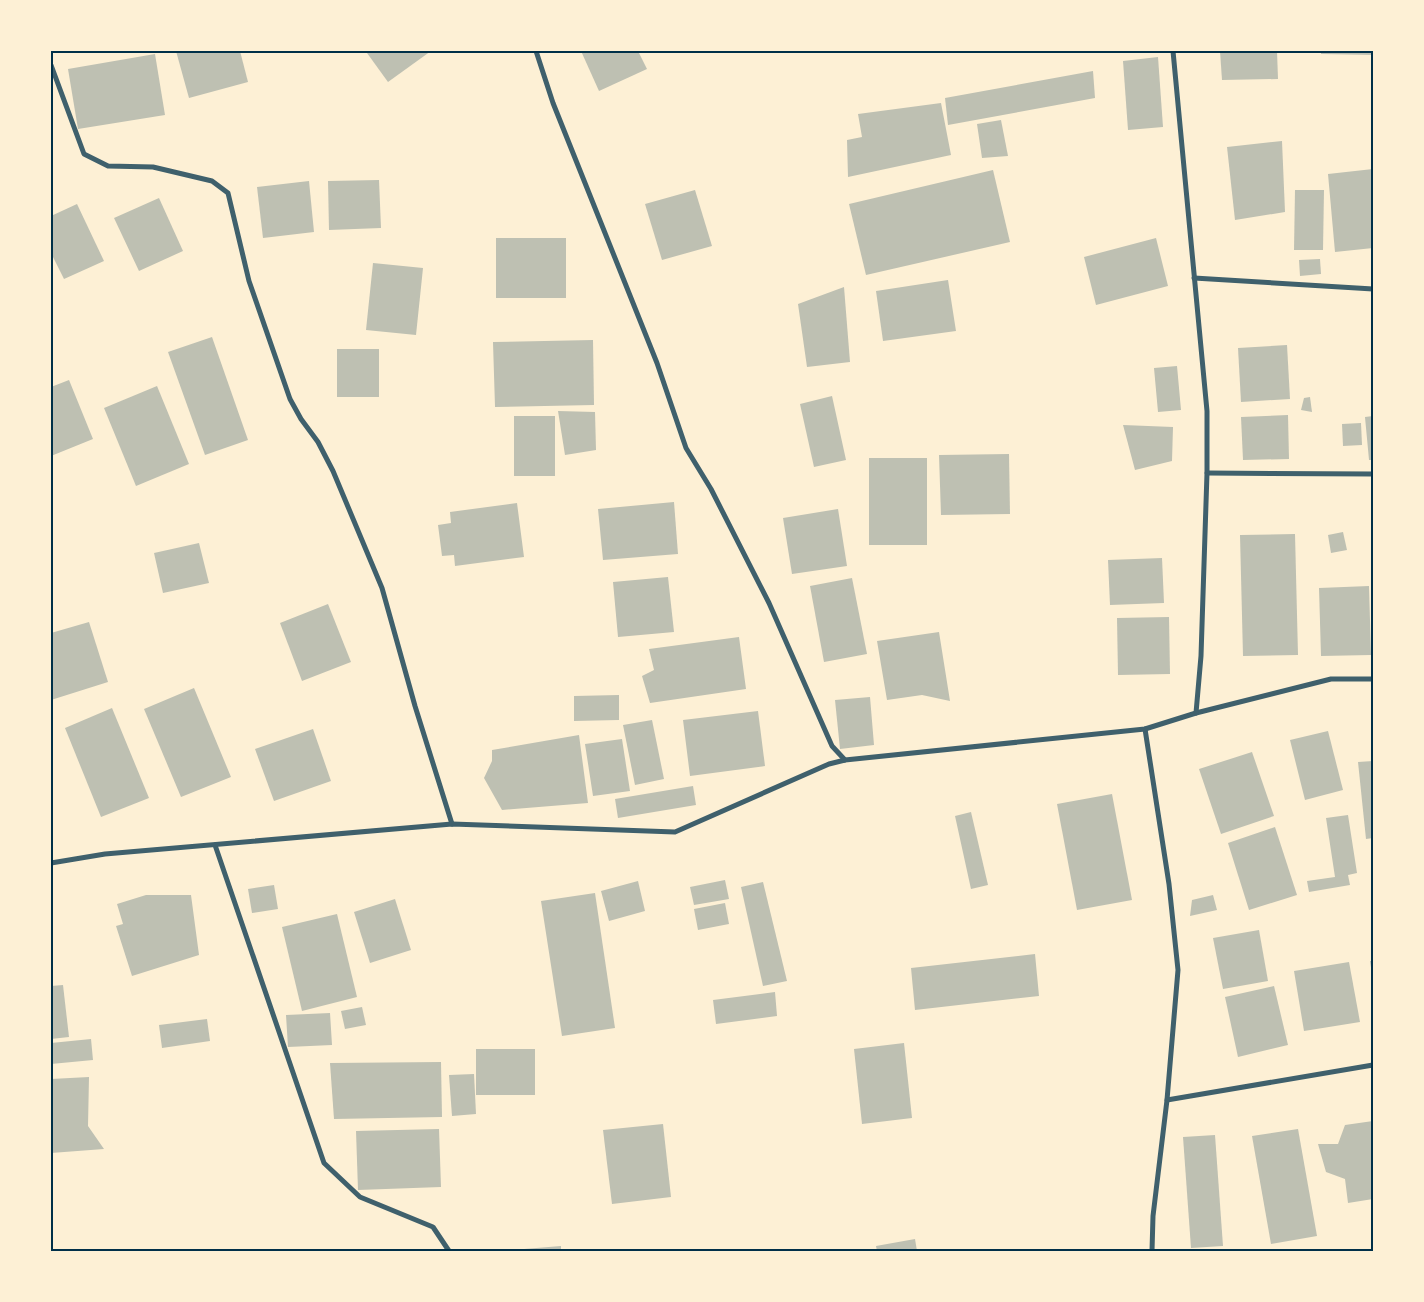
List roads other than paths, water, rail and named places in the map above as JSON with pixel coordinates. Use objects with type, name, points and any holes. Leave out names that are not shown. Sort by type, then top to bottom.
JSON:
[{"type":"street","points":[[536,51],[553,103],[657,363],[686,448],[711,489],[769,603],[832,746],[846,760]]},
{"type":"street","points":[[1173,51],[1207,411],[1207,473],[1201,656],[1196,713]]},
{"type":"street","points":[[51,65],[84,154],[108,166],[153,167],[212,181],[228,193],[249,281],[290,399],[334,471],[382,588],[415,706],[452,824]]},
{"type":"street","points":[[1194,278],[1373,289]]},
{"type":"street","points":[[1207,473],[1373,474]]},
{"type":"street","points":[[51,863],[105,854],[452,824],[675,832],[829,764],[846,760],[1145,728],[1331,678],[1373,678]]},
{"type":"street","points":[[1145,728],[1169,884],[1178,970],[1167,1100],[1153,1216],[1152,1251]]},
{"type":"street","points":[[215,845],[324,1163],[360,1197],[433,1227],[449,1251]]},
{"type":"street","points":[[1167,1100],[1373,1066]]}]
